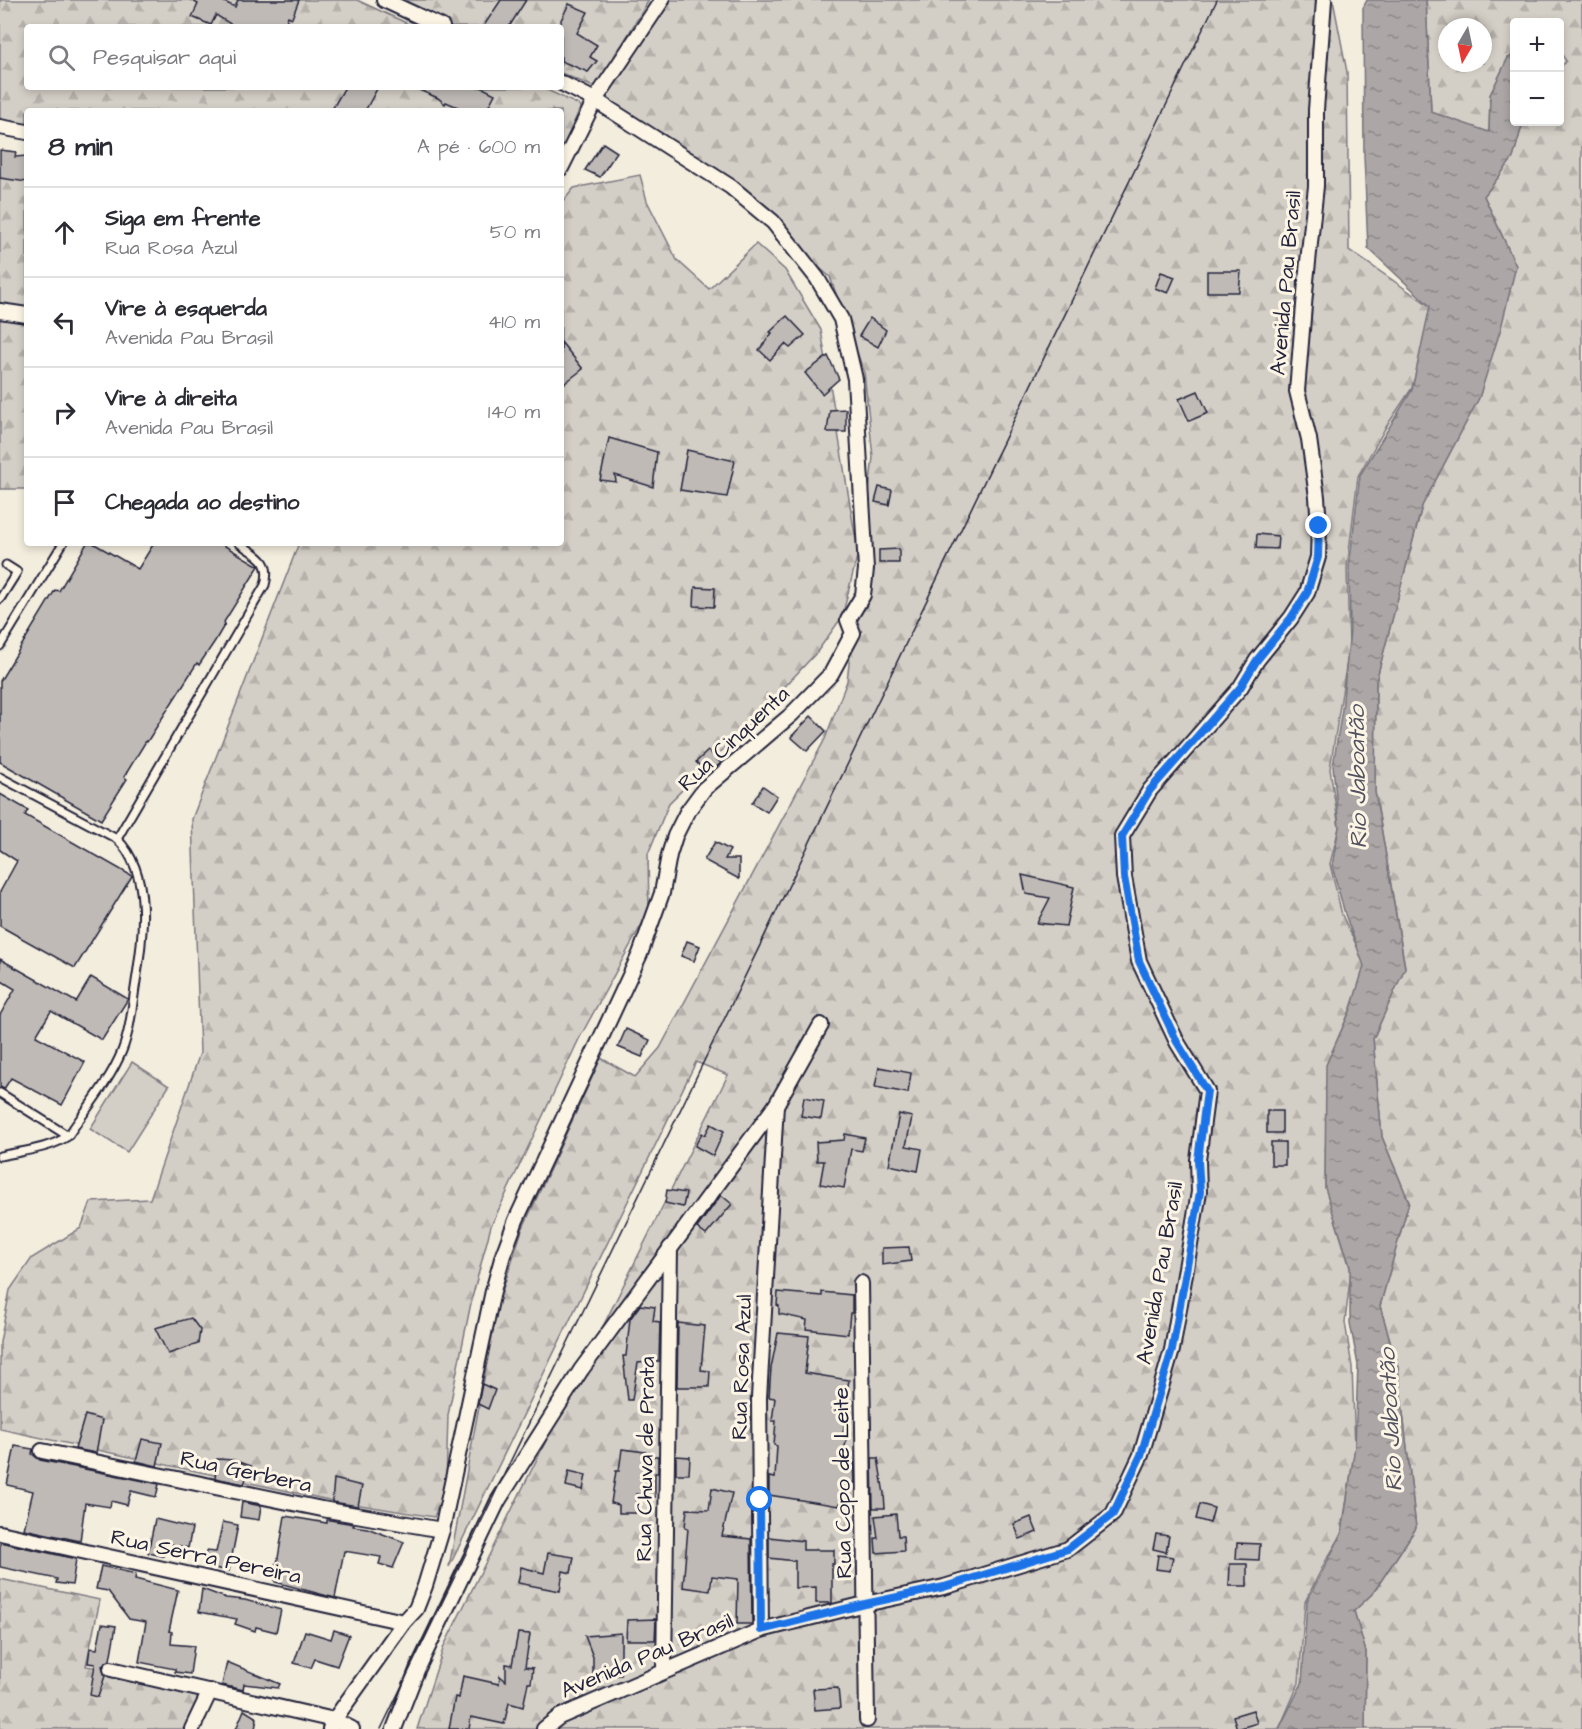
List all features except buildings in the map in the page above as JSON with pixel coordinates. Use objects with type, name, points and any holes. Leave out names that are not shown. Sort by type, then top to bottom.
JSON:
[{"type":"street","points":[[384,0],[436,24]]},
{"type":"street","points":[[564,162],[595,100],[662,0]]},
{"type":"street","name":"Avenida Pau Brasil","points":[[544,1729],[559,1717],[761,1630],[944,1587],[1068,1549],[1113,1514],[1141,1455],[1172,1350],[1200,1192],[1198,1160],[1207,1091],[1177,1042],[1139,961],[1124,877],[1122,836],[1150,790],[1240,688],[1257,660],[1291,618],[1307,593],[1318,557],[1317,497],[1309,439],[1297,391],[1316,186],[1317,110],[1324,0]]},
{"type":"street","points":[[564,84],[595,100]]},
{"type":"street","name":"Rua Cinquenta","points":[[332,1725],[404,1622],[416,1609],[425,1586],[442,1530],[493,1291],[503,1255],[516,1220],[640,954],[662,893],[675,836],[687,812],[704,789],[792,715],[831,674],[853,633],[848,620],[863,595],[866,569],[855,379],[841,319],[817,278],[773,222],[716,177],[595,100]]},
{"type":"street","points":[[0,127],[24,131]]},
{"type":"street","points":[[0,311],[24,315]]},
{"type":"street","points":[[394,1729],[417,1670],[498,1501],[581,1370],[776,1105],[821,1025]]},
{"type":"street","name":"Rua Rosa Azul","points":[[761,1630],[759,1398],[776,1105]]},
{"type":"street","name":"Rua Chuva de Prata","points":[[664,1670],[670,1248]]},
{"type":"street","name":"Rua Copo de Leite","points":[[861,1282],[867,1720]]},
{"type":"street","name":"Rua Gerbera","points":[[42,1451],[322,1509],[442,1530]]},
{"type":"street","name":"Rua Serra Pereira","points":[[0,1533],[404,1622]]},
{"type":"street","points":[[111,1669],[210,1691],[352,1729]]},
{"type":"street","points":[[192,1729],[210,1691]]},
{"type":"lane","points":[[0,645],[61,546]]},
{"type":"lane","points":[[117,839],[265,585],[268,575],[267,566],[262,559],[243,546]]},
{"type":"lane","points":[[0,599],[17,572],[6,565]]},
{"type":"lane","points":[[0,777],[117,839],[127,849],[137,871],[141,891],[144,935],[129,1029],[122,1052],[111,1071],[68,1136],[60,1142],[0,1156]]},
{"type":"lane","points":[[0,1093],[68,1136]]},
{"type":"green space","points":[[0,0],[357,0],[409,24],[24,24],[24,90],[547,90],[581,106],[564,145],[564,108],[24,108],[24,124],[0,119]]},
{"type":"green space","points":[[386,0],[649,0],[596,88],[564,74],[564,24],[444,24]]},
{"type":"green space","points":[[662,0],[1333,0],[1347,72],[1349,250],[1433,308],[1412,388],[1358,476],[1347,568],[1349,648],[1330,769],[1339,828],[1330,864],[1342,915],[1366,965],[1351,1008],[1327,1064],[1325,1186],[1351,1271],[1345,1322],[1352,1367],[1355,1448],[1341,1536],[1305,1602],[1299,1683],[1279,1729],[417,1729],[444,1646],[728,1075],[696,1062],[449,1567],[498,1304],[522,1230],[601,1058],[635,1077],[660,1048],[825,739],[847,681],[873,457],[864,372],[830,277],[716,177],[595,100]]},
{"type":"green space","points":[[1426,0],[1582,0],[1582,1729],[1365,1729],[1366,1652],[1354,1611],[1373,1593],[1416,1528],[1398,1368],[1380,1306],[1409,1202],[1382,1137],[1373,1039],[1405,967],[1375,792],[1376,681],[1422,506],[1479,398],[1516,266],[1484,196],[1513,158],[1522,126],[1564,126],[1564,63],[1566,61],[1564,58],[1564,18],[1510,18],[1510,57],[1490,95],[1489,133],[1431,112]]},
{"type":"green space","points":[[24,158],[24,489],[0,489],[0,170]]},
{"type":"green space","points":[[640,175],[647,201],[677,260],[709,289],[756,244],[785,270],[821,330],[858,553],[842,617],[817,652],[763,710],[669,803],[648,854],[649,911],[579,1039],[491,1226],[472,1298],[448,1415],[446,1485],[434,1517],[329,1500],[0,1429],[0,1342],[10,1290],[32,1258],[81,1228],[91,1202],[150,1199],[200,1053],[192,819],[298,546],[564,546],[564,200],[574,188]]},
{"type":"green space","points":[[132,1062],[169,1086],[127,1152],[90,1129]]},
{"type":"green space","points":[[0,1579],[100,1600],[86,1666],[218,1687],[201,1729],[0,1729]]},
{"type":"water","name":"Rio Jaboatão","points":[[1367,0],[1426,0],[1431,112],[1489,132],[1490,95],[1510,57],[1510,126],[1522,126],[1513,158],[1484,196],[1516,266],[1501,328],[1479,398],[1422,506],[1376,681],[1375,792],[1405,968],[1373,1039],[1382,1137],[1409,1202],[1380,1306],[1398,1368],[1416,1528],[1373,1593],[1354,1611],[1366,1652],[1365,1729],[1279,1729],[1302,1683],[1307,1601],[1342,1533],[1355,1446],[1358,1365],[1350,1323],[1350,1266],[1325,1188],[1326,1065],[1351,1009],[1364,966],[1345,914],[1332,866],[1339,827],[1333,766],[1342,709],[1350,630],[1349,567],[1360,475],[1412,390],[1430,306],[1368,248],[1364,156],[1363,8]]},
{"type":"tram line","points":[[381,1729],[1217,0]]},
{"type":"route","points":[[760,1500],[761,1630],[944,1587],[1068,1549],[1113,1514],[1141,1455],[1172,1350],[1200,1192],[1198,1160],[1207,1091],[1177,1042],[1139,961],[1124,877],[1122,836],[1150,790],[1240,688],[1257,660],[1291,618],[1307,593],[1318,557],[1319,526]]}]
